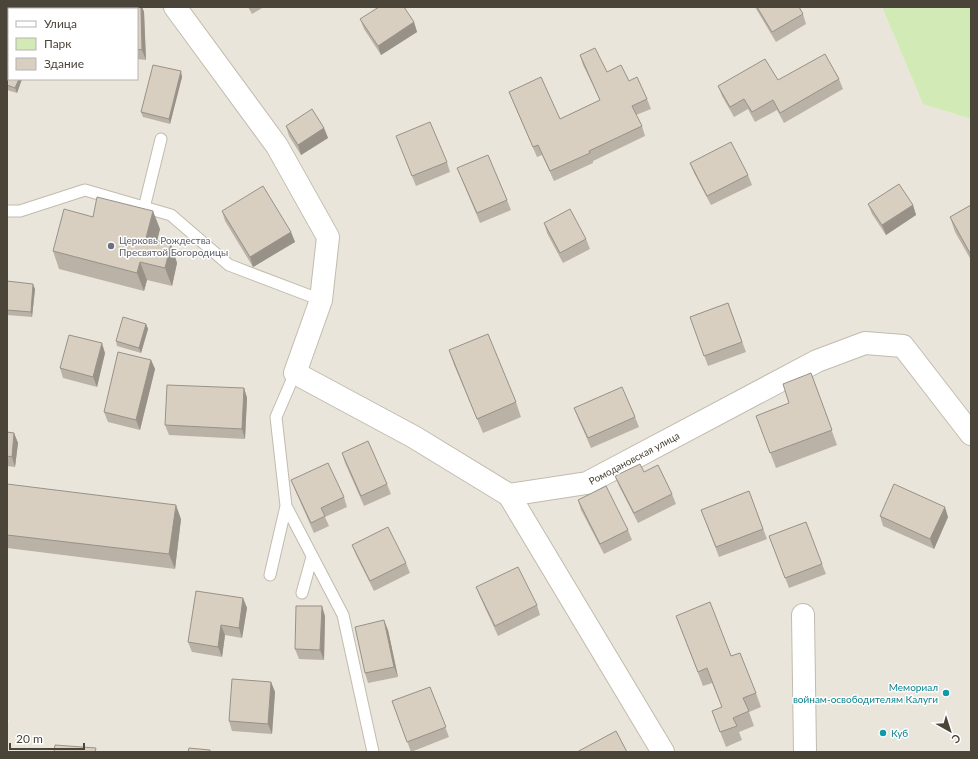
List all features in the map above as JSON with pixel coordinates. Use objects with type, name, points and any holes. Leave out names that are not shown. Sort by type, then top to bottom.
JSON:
[{"type":"street","points":[[175,7],[278,146],[328,237],[321,300],[295,373],[414,437],[509,495],[663,752]]},
{"type":"street","name":"Ромодановская улица","points":[[509,495],[587,483],[817,361],[865,343],[903,346],[971,434]]},
{"type":"street","points":[[803,615],[805,752]]},
{"type":"lane","points":[[144,208],[161,139]]},
{"type":"lane","points":[[7,211],[20,211],[85,190],[171,215],[229,265],[321,300]]},
{"type":"lane","points":[[270,575],[286,506],[276,417],[295,373]]},
{"type":"lane","points":[[286,506],[343,616],[373,752]]},
{"type":"lane","points":[[302,593],[312,557]]},
{"type":"shaded area","points":[[7,7],[882,7],[923,104],[971,119],[971,752],[7,752],[7,727],[9,720],[7,720]]},
{"type":"green space","points":[[882,7],[971,7],[971,119],[923,104]]},
{"type":"building","points":[[141,7],[142,50],[138,49],[138,8],[104,8]]},
{"type":"building","points":[[379,7],[404,7],[414,22],[378,46],[360,19]]},
{"type":"building","points":[[757,7],[799,7],[803,14],[772,32]]},
{"type":"building","points":[[7,46],[8,80],[19,80],[15,88],[7,85]]},
{"type":"building","points":[[595,48],[607,72],[621,65],[629,81],[637,77],[647,99],[632,106],[642,126],[589,151],[590,153],[550,171],[538,145],[533,147],[509,92],[541,77],[560,119],[600,100],[580,55]]},
{"type":"building","points":[[825,54],[839,79],[780,113],[773,100],[752,112],[744,99],[730,107],[718,86],[765,59],[778,80]]},
{"type":"building","points":[[153,65],[181,71],[169,119],[141,112]]},
{"type":"building","points":[[312,109],[324,128],[298,145],[286,126]]},
{"type":"building","points":[[430,122],[447,162],[412,176],[396,136]]},
{"type":"building","points":[[731,142],[748,175],[707,196],[690,163]]},
{"type":"building","points":[[488,155],[507,200],[477,213],[457,168]]},
{"type":"building","points":[[899,184],[913,205],[882,225],[868,204]]},
{"type":"building","points":[[263,186],[291,232],[250,257],[222,211]]},
{"type":"building","name":"Церковь Рождества Пресвятой Богородицы","points":[[97,197],[153,211],[146,238],[171,244],[165,268],[140,262],[137,273],[53,251],[64,209],[93,217]]},
{"type":"building","points":[[971,205],[971,255],[950,217]]},
{"type":"building","points":[[570,209],[586,239],[560,253],[544,223]]},
{"type":"building","points":[[7,281],[33,284],[31,312],[7,310]]},
{"type":"building","points":[[728,303],[742,342],[704,356],[690,317]]},
{"type":"building","points":[[123,317],[146,324],[139,348],[116,341]]},
{"type":"building","points":[[488,334],[516,402],[477,419],[449,350]]},
{"type":"building","points":[[69,335],[102,343],[93,377],[60,368]]},
{"type":"building","points":[[118,352],[151,360],[136,420],[104,412]]},
{"type":"building","points":[[811,373],[832,430],[770,453],[756,416],[789,403],[783,384]]},
{"type":"building","points":[[167,385],[244,388],[242,429],[165,425]]},
{"type":"building","points":[[622,387],[635,417],[588,438],[574,408]]},
{"type":"building","points":[[7,432],[14,433],[12,457],[7,456]]},
{"type":"building","points":[[368,441],[387,484],[361,496],[342,453]]},
{"type":"building","points":[[328,463],[344,497],[321,508],[325,516],[311,523],[291,480]]},
{"type":"building","points":[[640,464],[644,472],[658,465],[672,494],[634,513],[615,476]]},
{"type":"building","points":[[7,484],[176,505],[169,554],[7,535]]},
{"type":"building","points":[[894,484],[945,507],[930,539],[880,516]]},
{"type":"building","points":[[606,486],[628,530],[600,544],[578,500]]},
{"type":"building","points":[[749,491],[763,529],[716,547],[701,510]]},
{"type":"building","points":[[806,522],[822,564],[785,578],[769,536]]},
{"type":"building","points":[[388,527],[406,563],[370,581],[352,545]]},
{"type":"building","points":[[518,567],[537,605],[495,626],[476,587]]},
{"type":"building","points":[[196,591],[243,598],[239,628],[221,625],[218,647],[188,642]]},
{"type":"building","points":[[710,602],[731,656],[740,653],[756,693],[743,698],[749,711],[733,718],[737,726],[720,732],[712,711],[722,707],[707,668],[698,672],[676,616]]},
{"type":"building","points":[[296,606],[322,606],[320,650],[295,649]]},
{"type":"building","points":[[384,620],[394,667],[365,673],[355,627]]},
{"type":"building","points":[[232,679],[271,682],[268,724],[229,721]]},
{"type":"building","points":[[430,687],[446,727],[407,742],[392,701]]},
{"type":"building","points":[[616,731],[627,752],[577,752]]},
{"type":"building","points":[[55,745],[96,748],[95,752],[54,752]]},
{"type":"building","points":[[189,748],[210,750],[210,752],[188,752]]},
{"type":"place","name":"Церковь Рождества Пресвятой Богородицы","points":[[111,246]]},
{"type":"place","name":"Мемориал войнам-освободителям Калуги","points":[[946,693]]},
{"type":"place","name":"Куб","points":[[883,733]]}]
